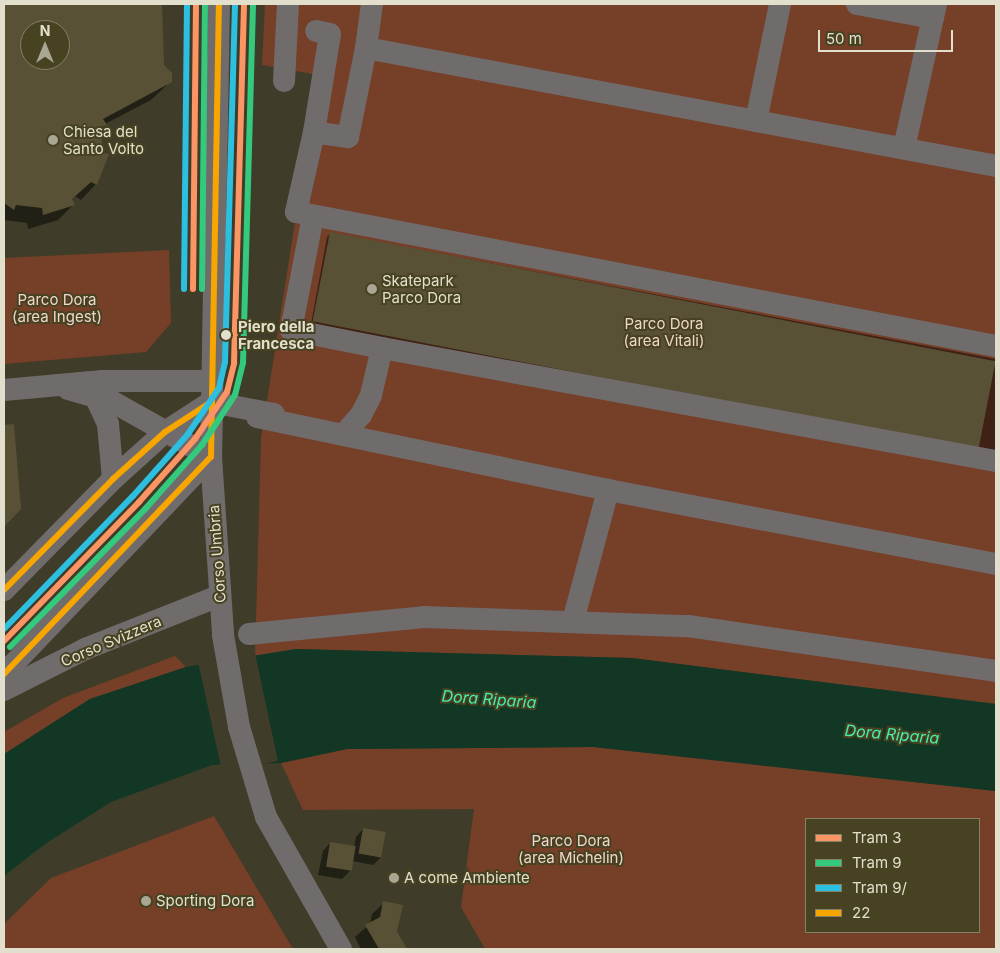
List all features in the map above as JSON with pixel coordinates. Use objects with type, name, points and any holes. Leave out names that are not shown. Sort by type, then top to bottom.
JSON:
[{"type":"street","name":"Corso Umbria","points":[[219,4],[211,456],[220,596],[226,651],[240,727],[255,788],[276,838],[341,949]]},
{"type":"street","points":[[284,81],[288,4]]},
{"type":"street","points":[[314,132],[348,137],[366,48],[372,4]]},
{"type":"street","points":[[756,120],[780,4]]},
{"type":"street","points":[[858,4],[934,11],[904,148]]},
{"type":"street","points":[[316,31],[330,34],[314,132],[296,212],[996,346]]},
{"type":"street","points":[[366,48],[996,166]]},
{"type":"street","points":[[313,216],[291,330],[996,461]]},
{"type":"street","points":[[4,390],[103,381],[211,391],[336,430],[361,415],[371,395],[382,348]]},
{"type":"street","points":[[4,674],[211,456],[113,402],[54,386]]},
{"type":"street","points":[[4,590],[113,479],[211,391]]},
{"type":"street","points":[[95,396],[108,424],[113,479]]},
{"type":"street","points":[[257,418],[336,430],[608,490],[996,564]]},
{"type":"street","points":[[573,621],[608,490]]},
{"type":"street","name":"Corso Svizzera","points":[[4,690],[85,649],[220,596]]},
{"type":"street","points":[[249,634],[424,617],[688,626],[996,671]]},
{"type":"green space","name":"Parco Dora (area Vitali)","points":[[265,4],[996,4],[996,704],[632,658],[296,649],[255,656],[261,439],[318,75],[262,65]]},
{"type":"green space","name":"Parco Dora (area Ingest)","points":[[169,250],[171,323],[146,352],[4,364],[4,258]]},
{"type":"green space","points":[[175,656],[186,667],[90,699],[4,754],[4,732],[63,698]]},
{"type":"green space","name":"Parco Dora (area Michelin)","points":[[593,747],[996,791],[996,949],[485,949],[461,907],[474,809],[303,810],[281,763],[347,749]]},
{"type":"green space","name":"Sporting Dora","points":[[214,816],[293,949],[4,949],[4,924],[51,878]]},
{"type":"water","name":"Dora Riparia","points":[[296,649],[632,658],[996,704],[996,791],[593,747],[347,749],[281,763],[212,765],[111,802],[45,844],[4,876],[4,754],[90,699],[186,667]]},
{"type":"pier","points":[[255,653],[278,761],[253,766],[221,767],[198,662]]},
{"type":"building","points":[[4,4],[162,4],[164,65],[172,73],[172,82],[103,119],[107,125],[101,127],[103,153],[109,154],[97,185],[91,182],[72,199],[75,205],[43,215],[42,208],[16,205],[14,210],[4,203]]},
{"type":"building","points":[[330,232],[996,361],[978,451],[313,321]]},
{"type":"building","points":[[14,424],[21,509],[4,527],[4,425]]},
{"type":"building","points":[[363,828],[386,832],[381,858],[358,854]]},
{"type":"building","points":[[330,842],[356,846],[352,871],[326,867]]},
{"type":"building","name":"A come Ambiente","points":[[383,901],[403,905],[397,931],[407,949],[379,949],[365,925],[380,917]]},
{"type":"tram line","name":"9/","points":[[184,289],[187,4]]},
{"type":"tram line","name":"3","points":[[193,289],[196,4]]},
{"type":"tram line","name":"9","points":[[202,289],[205,4]]},
{"type":"tram line","name":"9/","points":[[4,629],[133,496],[188,434],[219,388],[225,362],[235,4]]},
{"type":"tram line","name":"3","points":[[4,641],[139,502],[195,439],[227,392],[234,363],[244,4]]},
{"type":"tram line","name":"9","points":[[10,647],[146,508],[202,445],[235,395],[243,363],[253,4]]},
{"type":"transit line","name":"22","points":[[4,674],[211,457],[219,4]]},
{"type":"transit line","name":"22","points":[[4,590],[113,479],[165,432],[211,402]]},
{"type":"place","name":"Chiesa del Santo Volto","points":[[53,140]]},
{"type":"place","name":"Skatepark Parco Dora","points":[[372,289]]},
{"type":"place","name":"Piero della Francesca","points":[[226,335]]},
{"type":"place","name":"A come Ambiente","points":[[394,878]]},
{"type":"place","name":"Sporting Dora","points":[[146,901]]}]
